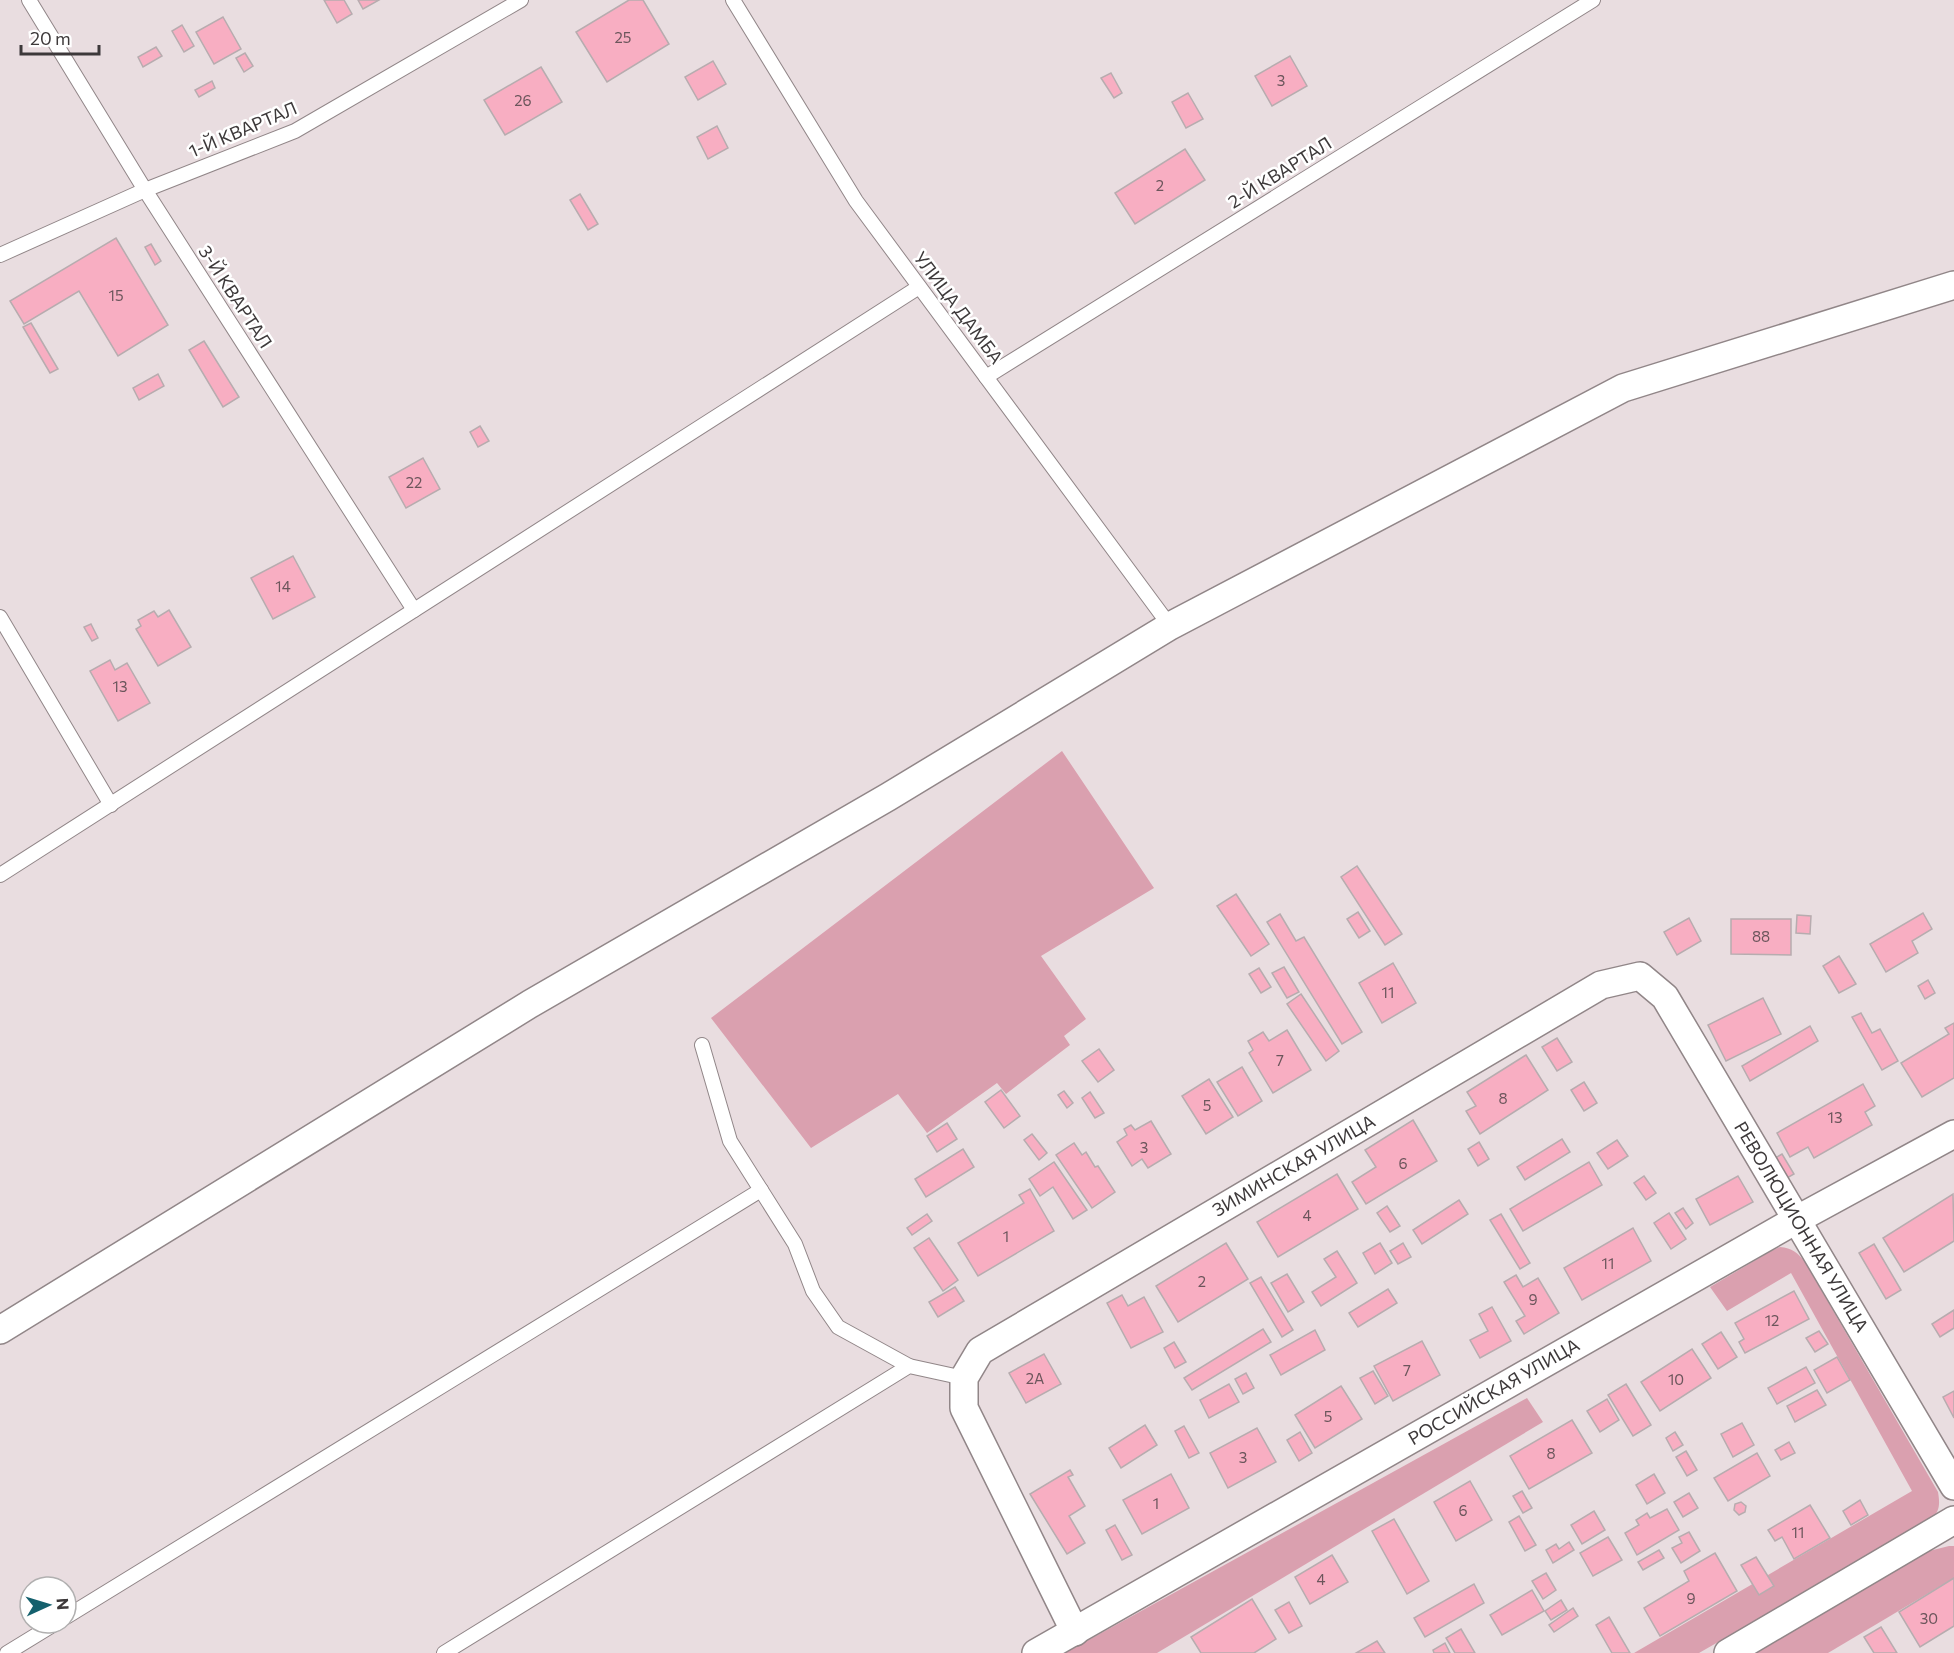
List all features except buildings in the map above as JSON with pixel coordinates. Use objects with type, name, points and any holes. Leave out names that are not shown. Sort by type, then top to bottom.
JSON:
[{"type":"street","points":[[0,1330],[530,1004],[888,797],[1170,626],[1623,388],[1954,285]]},
{"type":"street","name":"РЕВОЛЮЦИОННАЯ УЛИЦА","points":[[1640,976],[1665,997],[1954,1485]]},
{"type":"street","name":"ЗИМИНСКАЯ УЛИЦА","points":[[964,1378],[980,1351],[1601,986],[1640,976]]},
{"type":"street","name":"РОССИЙСКАЯ УЛИЦА","points":[[1036,1653],[1796,1220],[1954,1134]]},
{"type":"street","points":[[964,1378],[964,1408],[1075,1632]]},
{"type":"street","points":[[1728,1653],[1954,1520]]},
{"type":"lane","name":"3-Й КВАРТАЛ","points":[[29,0],[145,190],[414,610]]},
{"type":"lane","name":"1-Й КВАРТАЛ","points":[[0,255],[145,190],[295,131],[521,0]]},
{"type":"lane","name":"2-Й КВАРТАЛ","points":[[986,376],[1593,0]]},
{"type":"lane","name":"УЛИЦА ДАМБА","points":[[737,1],[856,201],[1170,626]]},
{"type":"lane","points":[[0,875],[919,287]]},
{"type":"lane","points":[[0,617],[111,805]]},
{"type":"lane","points":[[702,1045],[730,1142],[795,1244],[813,1291],[837,1327],[909,1366],[964,1378]]},
{"type":"lane","points":[[78,1610],[761,1190]]},
{"type":"lane","points":[[444,1653],[909,1366]]},
{"type":"lane","points":[[7,1653],[36,1635]]},
{"type":"shaded area","points":[[1062,751],[1154,888],[1041,956],[1086,1019],[1064,1036],[1070,1045],[1006,1094],[997,1083],[927,1133],[898,1094],[811,1148],[711,1018]]},
{"type":"shaded area","points":[[1780,1247],[1788,1248],[1805,1262],[1938,1492],[1938,1510],[1931,1520],[1699,1653],[1634,1653],[1912,1491],[1791,1273],[1727,1311],[1710,1287]]},
{"type":"shaded area","points":[[1527,1398],[1543,1422],[1157,1653],[1065,1653]]},
{"type":"shaded area","points":[[1954,1546],[1954,1578],[1828,1653],[1751,1653],[1929,1551]]}]
